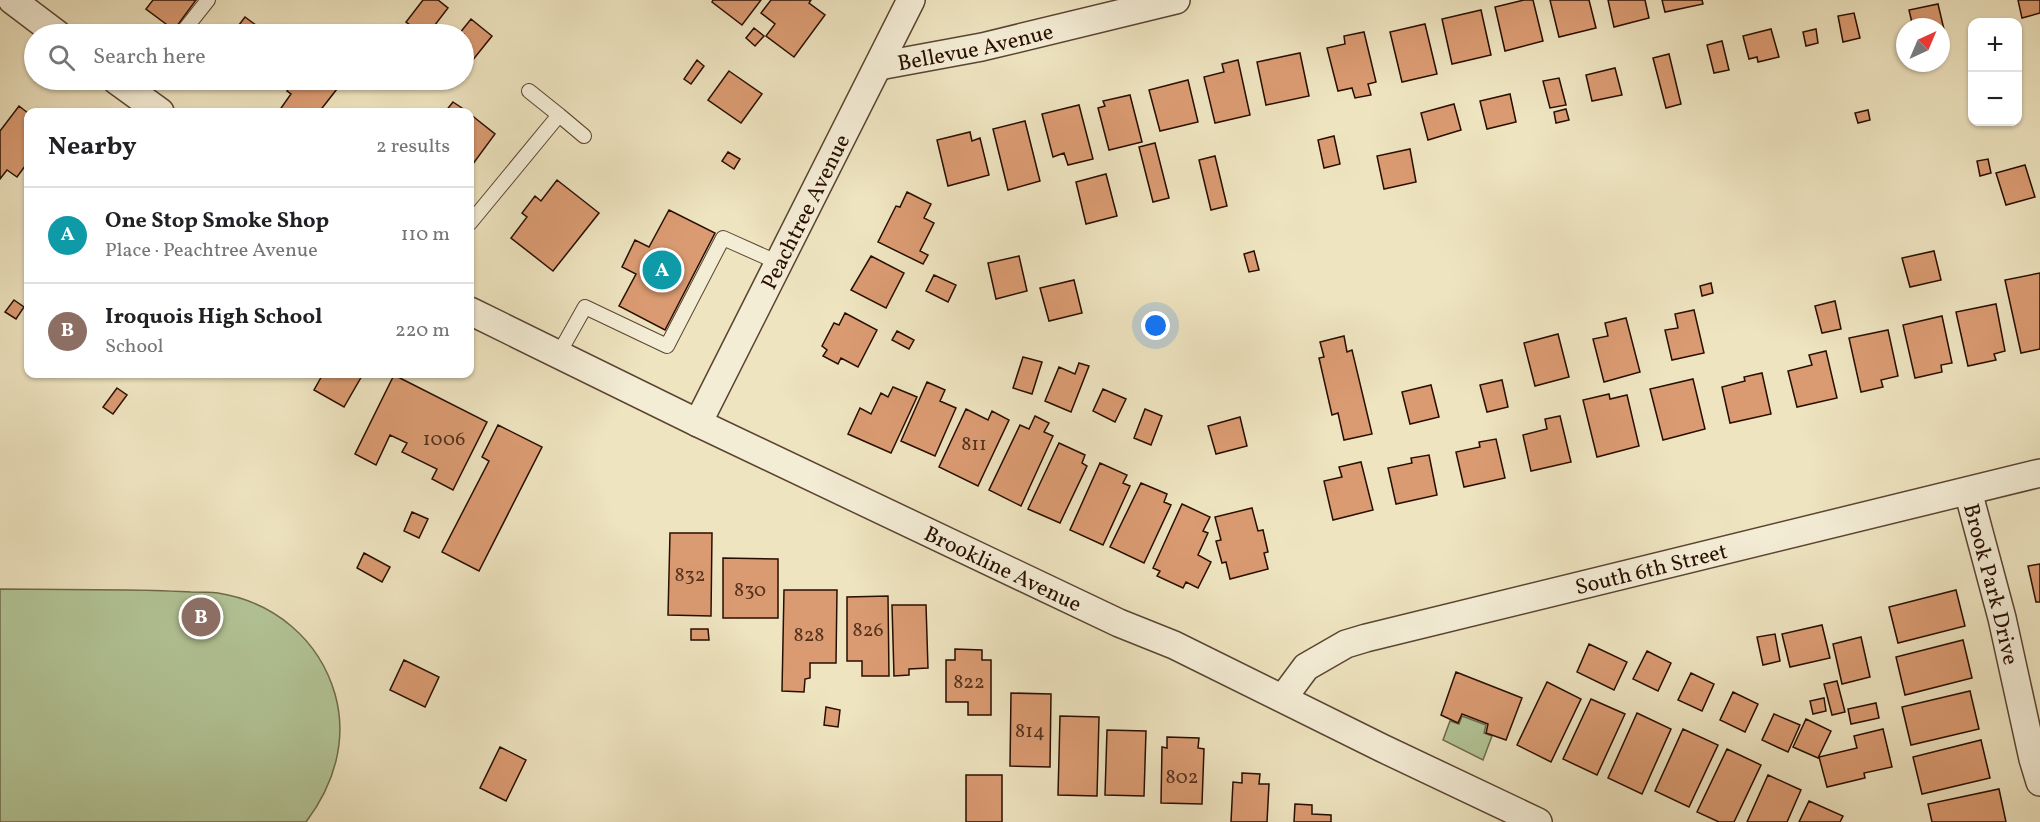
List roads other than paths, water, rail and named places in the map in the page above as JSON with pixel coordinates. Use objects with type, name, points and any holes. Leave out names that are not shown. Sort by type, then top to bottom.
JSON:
[{"type":"street","points":[[12,0],[44,24]]},
{"type":"street","name":"Peachtree Avenue","points":[[698,423],[911,0]]},
{"type":"street","name":"Bellevue Avenue","points":[[879,66],[982,46],[1176,0]]},
{"type":"street","points":[[135,90],[156,108]]},
{"type":"street","name":"Brookline Avenue","points":[[474,313],[698,423],[1119,623],[1174,645],[1538,822]]},
{"type":"street","name":"South 6th Street","points":[[1283,698],[1306,667],[1346,644],[1366,638],[2040,474]]},
{"type":"street","name":"Brook Park Drive","points":[[1968,491],[2002,618],[2032,759],[2040,782]]},
{"type":"lane","points":[[189,24],[208,0]]},
{"type":"lane","points":[[529,91],[584,136]]},
{"type":"lane","points":[[474,218],[559,115]]},
{"type":"lane","points":[[558,355],[585,307],[667,346],[723,238],[779,263]]},
{"type":"place","name":"One Stop Smoke Shop","points":[[662,270]]},
{"type":"place","name":"Iroquois High School","points":[[201,617]]}]
